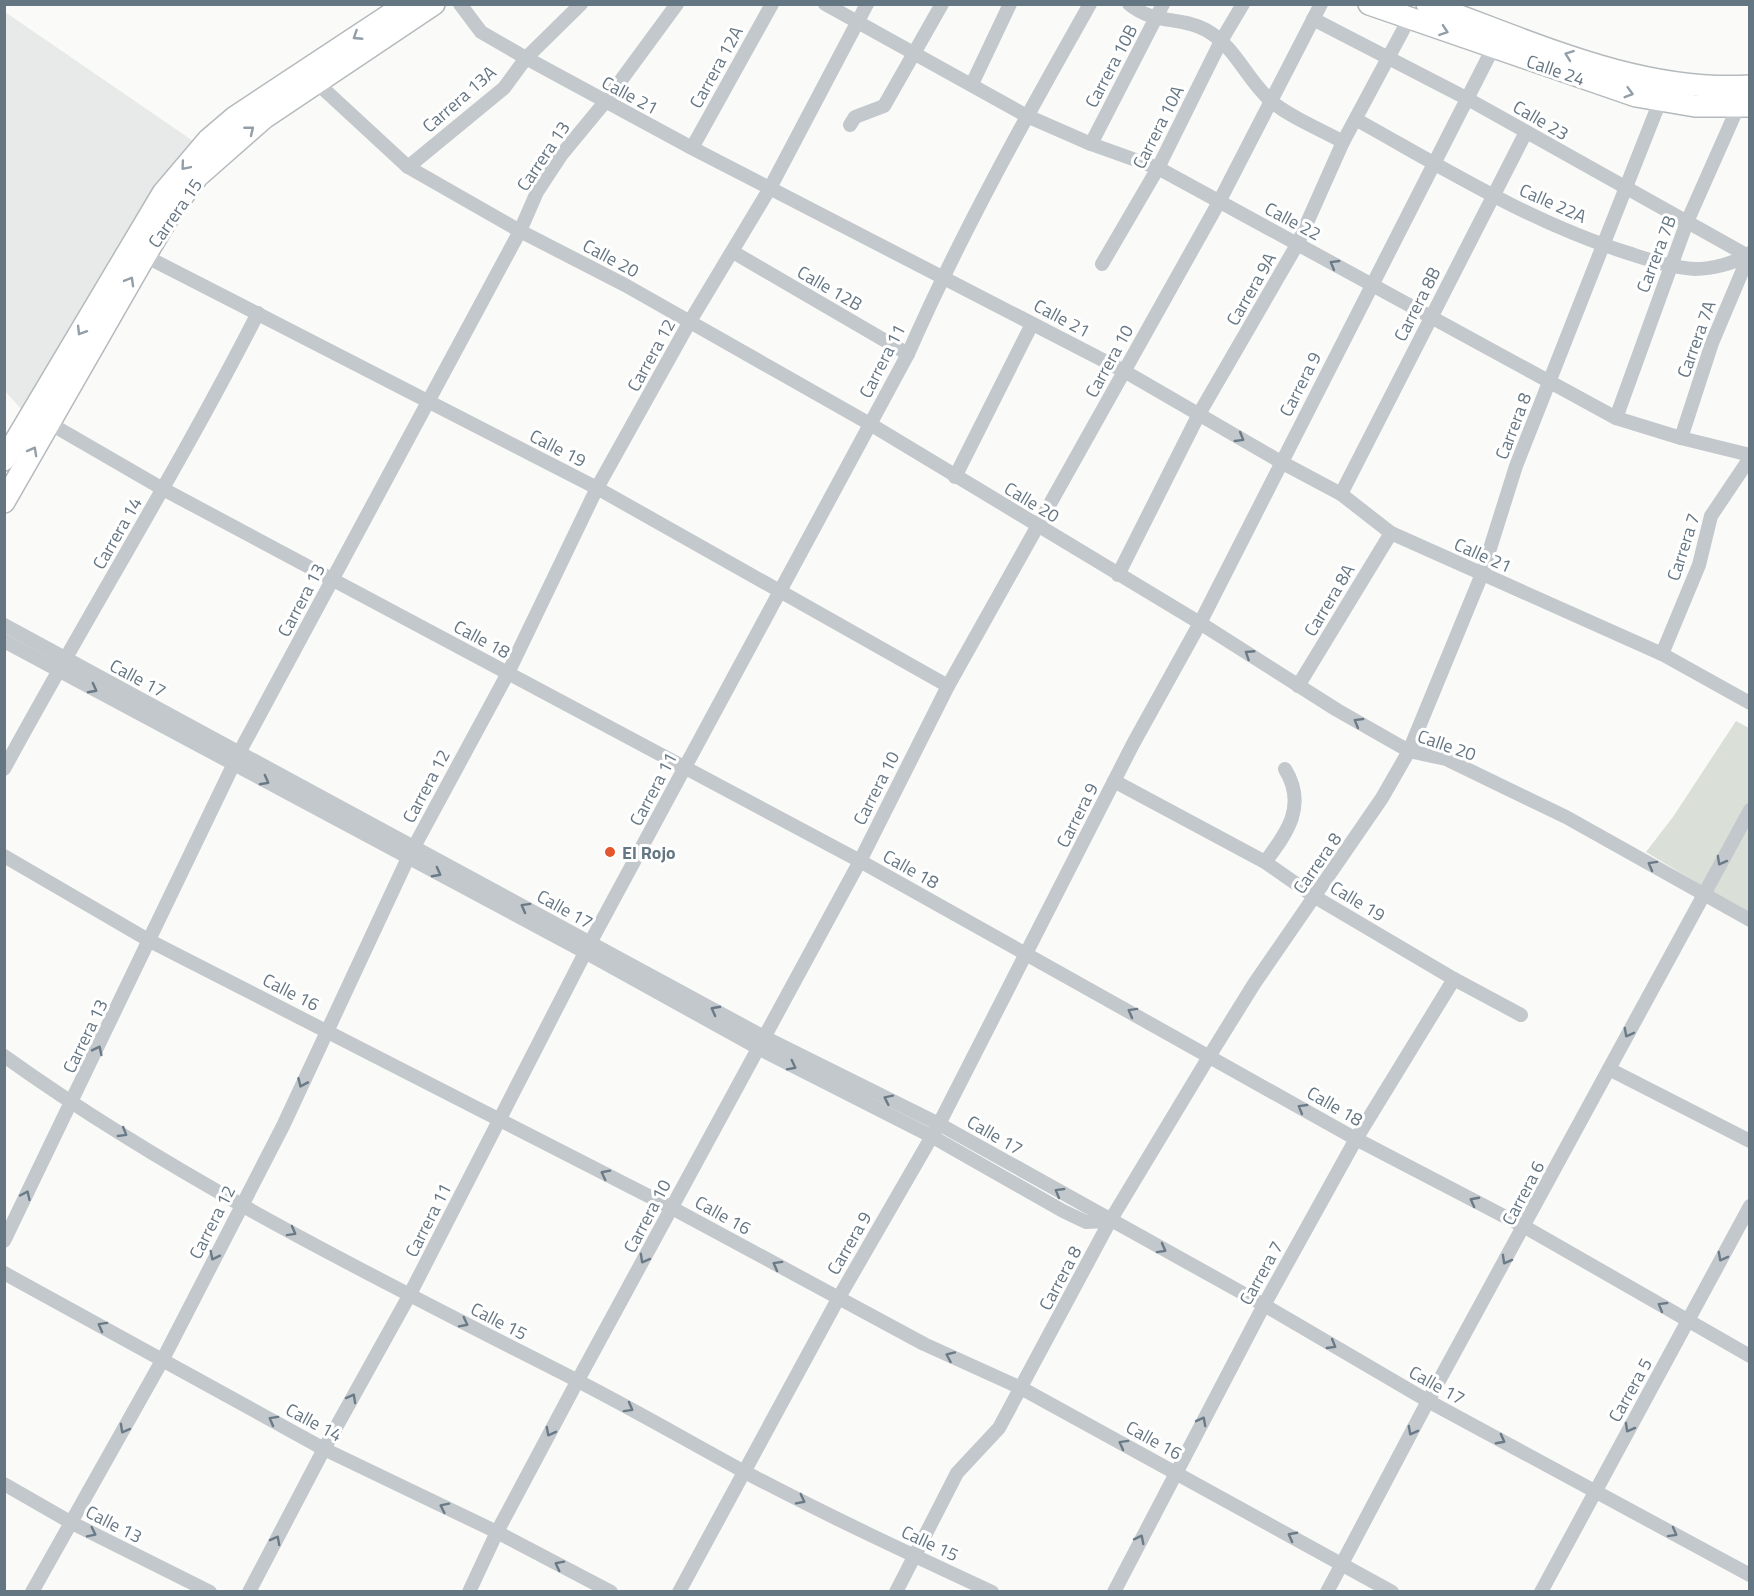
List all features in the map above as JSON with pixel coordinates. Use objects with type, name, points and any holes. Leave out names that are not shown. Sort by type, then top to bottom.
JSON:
[{"type":"main road","name":"Carrera 15","points":[[4,460],[158,201],[187,163],[208,140],[235,117],[406,4]]},
{"type":"main road","name":"Carrera 15","points":[[4,502],[145,256],[175,206],[198,176],[264,118],[434,4]]},
{"type":"main road","name":"Calle 24","points":[[1369,4],[1612,88],[1660,101],[1695,106],[1744,107]]},
{"type":"main road","name":"Calle 24","points":[[1427,4],[1636,77],[1699,86],[1749,86]]},
{"type":"street","name":"Calle 21","points":[[460,4],[481,32],[526,58],[692,148],[943,275],[1124,371],[1341,494],[1390,533],[1662,654],[1749,703]]},
{"type":"street","name":"Carrera 13A","points":[[408,167],[504,88],[526,58],[581,4]]},
{"type":"street","name":"Carrera 13","points":[[4,1241],[237,759],[520,231],[537,192],[561,154],[605,102],[677,4]]},
{"type":"street","name":"Carrera 12A","points":[[692,148],[772,4]]},
{"type":"street","name":"Calle 22","points":[[825,4],[1027,116],[1091,144],[1158,168],[1616,418],[1749,456]]},
{"type":"street","name":"Carrera 12","points":[[32,1592],[163,1359],[283,1126],[411,852],[508,673],[597,488],[689,323],[770,188],[867,4]]},
{"type":"street","points":[[850,125],[855,117],[884,106],[942,4]]},
{"type":"street","points":[[972,84],[1010,4]]},
{"type":"street","name":"Carrera 11","points":[[249,1592],[324,1449],[409,1296],[588,947],[908,354],[943,275],[1027,116],[1090,4]]},
{"type":"street","points":[[1129,4],[1137,12],[1156,20],[1192,24],[1207,30],[1228,45],[1248,75],[1271,101],[1343,142]]},
{"type":"street","name":"Carrera 10B","points":[[1091,144],[1163,4]]},
{"type":"street","name":"Carrera 10A","points":[[1102,264],[1158,168],[1221,41],[1243,4]]},
{"type":"street","name":"Carrera 10","points":[[469,1592],[497,1532],[578,1380],[860,861],[948,686],[1218,202],[1321,4]]},
{"type":"street","name":"Calle 23","points":[[1313,19],[1466,98],[1749,256]]},
{"type":"street","name":"Carrera 9A","points":[[1118,575],[1199,414],[1298,243],[1343,142],[1410,19]]},
{"type":"street","name":"Carrera 9","points":[[679,1592],[838,1299],[935,1130],[1028,954],[1114,781],[1200,623],[1370,285],[1493,48]]},
{"type":"street","name":"Calle 20","points":[[316,82],[408,167],[520,231],[625,285],[870,424],[1200,623],[1298,686],[1409,751],[1446,759],[1566,817],[1749,920]]},
{"type":"street","name":"Carrera 8","points":[[896,1592],[957,1473],[999,1428],[1110,1221],[1210,1055],[1254,984],[1382,798],[1409,751],[1482,574],[1516,466],[1660,101]]},
{"type":"street","name":"Carrera 7B","points":[[1616,418],[1669,266],[1687,222],[1744,107]]},
{"type":"street","name":"Calle 22A","points":[[1357,120],[1492,196],[1604,245],[1669,266],[1713,268],[1749,256]]},
{"type":"street","name":"Carrera 8B","points":[[1341,494],[1526,132]]},
{"type":"street","name":"Calle 12B","points":[[733,252],[908,354]]},
{"type":"street","name":"Calle 19","points":[[145,256],[597,488],[948,686]]},
{"type":"street","name":"Carrera 7A","points":[[1681,438],[1712,343],[1749,256]]},
{"type":"street","name":"Carrera 14","points":[[4,769],[163,489],[258,313]]},
{"type":"street","points":[[955,477],[1032,324]]},
{"type":"street","name":"Calle 18","points":[[49,423],[163,489],[860,861],[1210,1055],[1356,1139],[1525,1227],[1749,1356]]},
{"type":"street","name":"Carrera 7","points":[[1662,654],[1699,565],[1712,516],[1749,456]]},
{"type":"street","name":"Carrera 8A","points":[[1298,686],[1390,533]]},
{"type":"street","name":"Calle 17","points":[[4,625],[61,665]]},
{"type":"street","name":"Calle 17","points":[[4,641],[61,665],[588,947],[761,1043],[1110,1221],[1264,1305],[1428,1401],[1749,1575]]},
{"type":"street","points":[[1265,862],[1290,824],[1296,802],[1294,784],[1285,769]]},
{"type":"street","name":"Calle 19","points":[[1114,781],[1265,862],[1315,897],[1454,979],[1521,1015]]},
{"type":"street","name":"Carrera 6","points":[[1327,1592],[1428,1401],[1525,1227],[1749,810]]},
{"type":"street","name":"Calle 16","points":[[4,856],[150,941],[672,1208],[924,1344],[1021,1388],[1343,1563],[1392,1592]]},
{"type":"street","name":"Carrera 7","points":[[1114,1592],[1264,1305],[1356,1139],[1454,979]]},
{"type":"street","name":"Calle 15","points":[[4,1056],[72,1103],[241,1204],[409,1296],[578,1380],[745,1472],[913,1556],[992,1592]]},
{"type":"street","points":[[1609,1069],[1749,1141]]},
{"type":"street","name":"Carrera 5","points":[[1541,1592],[1749,1206]]},
{"type":"street","name":"Calle 14","points":[[4,1274],[324,1449],[497,1532],[611,1592]]},
{"type":"street","name":"Calle 13","points":[[4,1484],[72,1523],[210,1592]]},
{"type":"shaded area","points":[[5,12],[196,143],[146,199],[21,409],[5,391]]},
{"type":"shaded area","points":[[1736,721],[1749,728],[1749,914],[1646,852],[1673,817]]},
{"type":"place","name":"El Rojo","points":[[610,852]]}]
